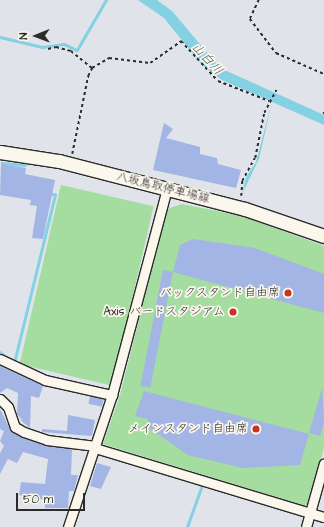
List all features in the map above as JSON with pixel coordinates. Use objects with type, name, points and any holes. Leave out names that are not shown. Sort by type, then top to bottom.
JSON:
[{"type":"main road","name":"八坂鳥取停車場線","points":[[0,152],[70,164],[240,207],[324,236]]},
{"type":"street","points":[[68,527],[96,447],[112,395],[167,189]]},
{"type":"street","points":[[0,359],[45,380],[112,395]]},
{"type":"street","points":[[0,399],[8,407],[14,427],[24,432],[48,440],[96,447],[311,511],[324,517]]},
{"type":"street","points":[[306,527],[324,463]]},
{"type":"path","points":[[259,0],[250,19],[276,53],[324,74]]},
{"type":"path","points":[[70,164],[92,68],[110,58],[150,63],[181,41],[218,81],[270,101]]},
{"type":"path","points":[[48,49],[56,47],[71,51],[92,68]]},
{"type":"path","points":[[240,207],[242,181],[255,158],[270,101],[276,90]]},
{"type":"green space","points":[[61,185],[154,206],[112,386],[20,364]]},
{"type":"green space","name":"Axis バードスタジアム","points":[[182,204],[242,216],[324,246],[324,448],[309,504],[305,506],[103,444],[120,395],[167,209]]},
{"type":"water","name":"山白川","points":[[138,0],[157,0],[172,11],[220,68],[324,115],[324,125],[222,80],[202,65],[164,18]]},
{"type":"water","points":[[272,102],[259,159],[242,194],[246,177],[256,162]]},
{"type":"building","points":[[164,123],[173,129],[166,138],[200,147],[200,154],[217,158],[218,164],[241,170],[236,188],[153,170]]},
{"type":"building","points":[[1,164],[26,168],[25,174],[55,180],[43,239],[32,238],[37,206],[30,205],[31,200],[0,195]]},
{"type":"building","name":"バックスタンド自由席","points":[[193,239],[255,248],[324,274],[324,313],[173,272],[180,245]]},
{"type":"building","points":[[163,270],[173,272],[150,388],[140,386]]},
{"type":"building","points":[[0,366],[43,386],[39,398],[31,396],[30,428],[18,418],[23,421],[17,414],[18,393],[7,388],[0,393]]},
{"type":"building","points":[[322,388],[324,422],[320,436],[309,433]]},
{"type":"building","name":"メインスタンド自由席","points":[[144,391],[309,434],[300,465],[243,468],[188,455],[146,426],[148,419],[135,416]]},
{"type":"building","points":[[90,396],[104,399],[102,407],[88,404]]},
{"type":"building","points":[[0,409],[10,429],[21,437],[72,449],[71,475],[78,475],[74,491],[69,491],[68,508],[45,508],[45,500],[19,495],[21,482],[45,484],[48,459],[23,452],[17,463],[8,459],[0,474],[0,453],[4,446],[0,441],[4,431],[0,429]]},
{"type":"building","points":[[68,415],[95,420],[92,436],[42,432],[42,429],[67,431]]},
{"type":"building","points":[[97,463],[111,467],[101,489],[90,486]]},
{"type":"waterway","points":[[0,37],[42,47],[64,44],[77,50],[106,0]]},
{"type":"waterway","points":[[2,163],[25,165]]},
{"type":"waterway","points":[[14,363],[55,195],[50,194]]},
{"type":"waterway","points":[[0,352],[7,358]]},
{"type":"waterway","points":[[187,527],[202,485]]},
{"type":"place","name":"バックスタンド自由席","points":[[288,293]]},
{"type":"place","name":"Axis バードスタジアム","points":[[233,312]]},
{"type":"place","name":"メインスタンド自由席","points":[[256,429]]}]
